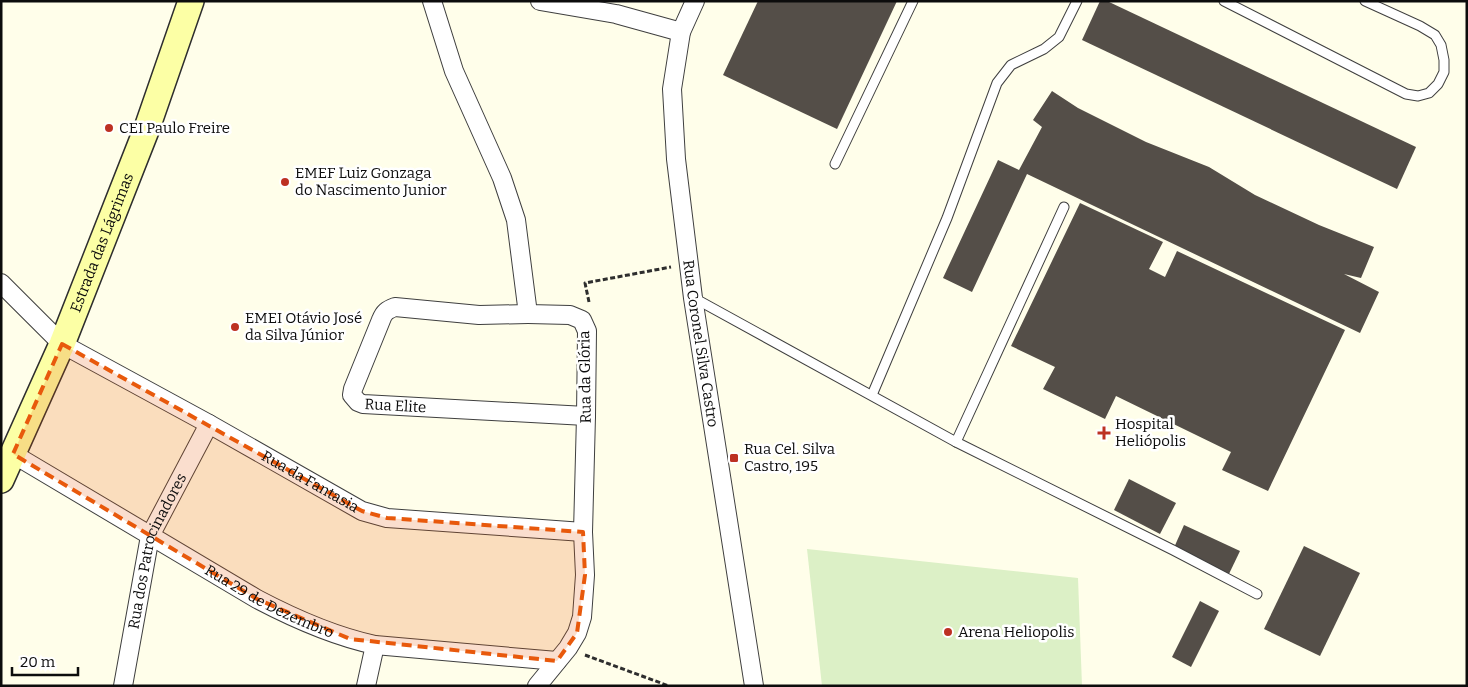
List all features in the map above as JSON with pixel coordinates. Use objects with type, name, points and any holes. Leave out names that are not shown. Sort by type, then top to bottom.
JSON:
[{"type":"main road","name":"Estrada das Lágrimas","points":[[1,480],[62,344],[147,128],[191,1]]},
{"type":"street","points":[[432,1],[454,71],[502,178],[516,220],[528,314]]},
{"type":"street","points":[[540,1],[616,14],[681,32]]},
{"type":"street","name":"Rua Coronel Silva Castro","points":[[695,1],[681,32],[672,89],[676,159],[693,298],[754,686]]},
{"type":"street","name":"Rua da Fantasia","points":[[1,283],[62,344],[209,424],[362,511],[387,518],[416,521],[583,532]]},
{"type":"street","name":"Rua Elite","points":[[528,314],[479,315],[395,307],[388,310],[384,313],[377,329],[352,394],[358,402],[363,404],[586,416]]},
{"type":"street","name":"Rua da Glória","points":[[528,314],[576,316],[582,320],[587,331],[583,532],[585,575],[582,617],[577,633],[563,655],[537,686]]},
{"type":"street","name":"Rua dos Patrocinadores","points":[[123,686],[150,536],[209,424]]},
{"type":"street","name":"Rua 29 de Dezembro","points":[[13,454],[257,599],[296,619],[350,639],[375,645],[563,655]]},
{"type":"street","points":[[366,686],[375,645]]},
{"type":"lane","points":[[835,164],[913,1]]},
{"type":"lane","points":[[872,395],[947,218],[997,83],[1011,65],[1044,49],[1059,37],[1078,1]]},
{"type":"lane","points":[[1224,1],[1406,94],[1418,96],[1429,93],[1438,84],[1444,72],[1441,45],[1435,34],[1365,1]]},
{"type":"lane","points":[[956,442],[1064,207]]},
{"type":"lane","points":[[693,298],[956,442],[1173,550],[1256,594]]},
{"type":"path","points":[[576,316],[590,303],[585,283],[689,264]]},
{"type":"path","points":[[563,655],[669,686]]},
{"type":"highlighted area","points":[[62,344],[362,511],[387,518],[583,532],[585,575],[577,633],[557,661],[350,639],[257,599],[13,454]]},
{"type":"green space","name":"Arena Heliopolis","points":[[807,549],[1078,578],[1082,686],[822,686]]},
{"type":"building","points":[[758,1],[897,1],[837,129],[723,75]]},
{"type":"building","points":[[1100,1],[1107,1],[1416,147],[1397,189],[1082,40]]},
{"type":"building","points":[[1052,91],[1078,108],[1146,142],[1209,167],[1255,195],[1319,225],[1374,247],[1361,278],[1344,274],[1379,292],[1360,333],[1027,174],[972,292],[943,278],[998,160],[1019,170],[1042,127],[1033,120]]},
{"type":"building","points":[[1080,203],[1163,242],[1149,269],[1165,277],[1177,251],[1345,330],[1268,491],[1222,470],[1231,452],[1116,396],[1105,419],[1043,389],[1055,367],[1011,346]]},
{"type":"building","points":[[1129,479],[1176,503],[1160,534],[1114,510]]},
{"type":"building","points":[[1184,525],[1240,551],[1228,576],[1173,550]]},
{"type":"building","points":[[1304,546],[1360,573],[1320,656],[1264,629]]},
{"type":"building","points":[[1200,601],[1219,611],[1191,667],[1172,657]]},
{"type":"place","name":"CEI Paulo Freire","points":[[109,128]]},
{"type":"place","name":"EMEF Luiz Gonzaga do Nascimento Junior","points":[[285,182]]},
{"type":"place","name":"EMEI Otávio José da Silva Júnior","points":[[235,327]]},
{"type":"place","name":"Hospital Heliópolis","points":[[1104,433]]},
{"type":"place","name":"Rua Cel. Silva Castro, 195","points":[[734,458]]},
{"type":"place","name":"Arena Heliopolis","points":[[948,632]]}]
